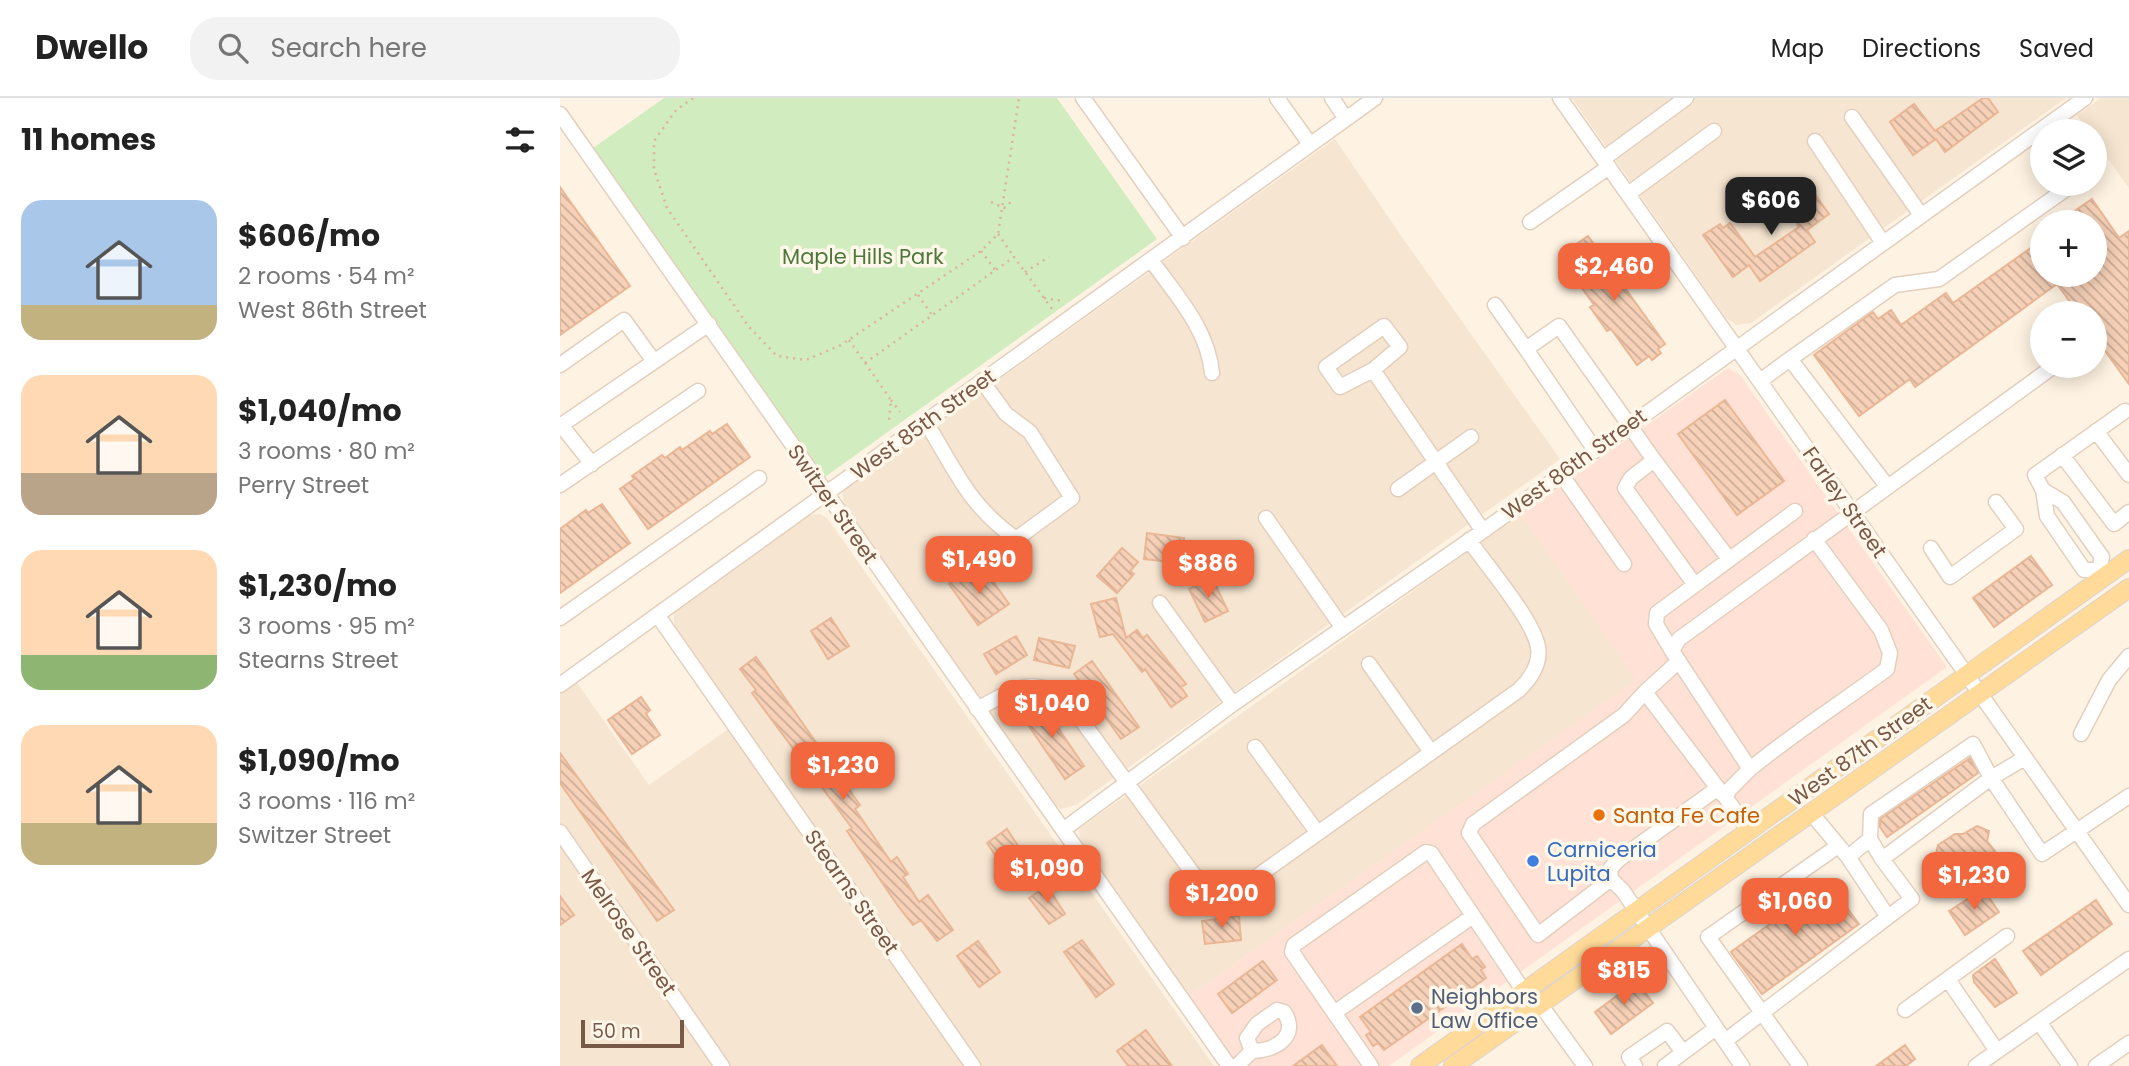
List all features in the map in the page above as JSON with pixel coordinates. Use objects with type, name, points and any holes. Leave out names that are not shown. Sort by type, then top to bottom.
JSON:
[{"type":"main road","name":"West 87th Street","points":[[1453,1066],[1642,921],[1749,831],[1967,675],[2101,574],[2129,559]]},
{"type":"main road","name":"West 87th Street","points":[[1642,921],[1812,814],[2129,588]]},
{"type":"main road","name":"West 87th Street","points":[[1420,1066],[1533,1002]]},
{"type":"street","points":[[1083,98],[1183,237]]},
{"type":"street","points":[[1277,98],[1310,145]]},
{"type":"street","points":[[1332,98],[1346,118]]},
{"type":"street","name":"West 85th Street","points":[[560,685],[1375,98]]},
{"type":"street","name":"Farley Street","points":[[1560,98],[2129,905]]},
{"type":"street","points":[[1530,222],[1686,98]]},
{"type":"street","name":"West 86th Street","points":[[1063,830],[1233,704],[1469,540],[2085,98]]},
{"type":"street","name":"Switzer Street","points":[[560,114],[1228,1066]]},
{"type":"street","points":[[1852,117],[1922,215]]},
{"type":"street","points":[[1628,194],[1714,131]]},
{"type":"street","points":[[1815,141],[1882,243]]},
{"type":"street","points":[[1760,380],[1895,285],[1939,279],[2056,196]]},
{"type":"street","points":[[1151,260],[1203,335],[1210,352],[1212,373]]},
{"type":"street","points":[[1495,305],[1595,450]]},
{"type":"street","points":[[560,365],[624,320],[653,360]]},
{"type":"street","points":[[592,464],[561,425],[709,324]]},
{"type":"street","points":[[1384,326],[1400,347],[1373,370],[1340,387],[1326,367],[1384,326]]},
{"type":"street","points":[[1526,349],[1559,326],[1654,460],[1729,559]]},
{"type":"street","points":[[1790,359],[1886,486]]},
{"type":"street","points":[[1373,370],[1483,530]]},
{"type":"street","points":[[1611,879],[1538,934],[1469,833],[1472,824],[1624,715],[1675,656],[1679,639],[2037,378]]},
{"type":"street","points":[[925,421],[961,486],[995,525],[1016,540],[1072,498],[1030,432],[1006,414],[982,382]]},
{"type":"street","points":[[560,485],[698,391]]},
{"type":"street","points":[[2043,490],[2063,502],[2102,557],[2101,574],[2084,570],[2047,516],[2043,490],[2035,475],[2125,411]]},
{"type":"street","points":[[2096,431],[2129,475]]},
{"type":"street","points":[[1398,488],[1471,437]]},
{"type":"street","points":[[2062,455],[2114,524],[2129,512]]},
{"type":"street","points":[[1654,460],[1630,478],[1625,488],[1695,585]]},
{"type":"street","points":[[1561,474],[1624,564]]},
{"type":"street","points":[[560,618],[759,478]]},
{"type":"street","points":[[1930,548],[1950,577],[2016,529],[1996,502]]},
{"type":"street","points":[[1750,769],[1675,656],[1656,624],[1657,613],[1794,511]]},
{"type":"street","points":[[1266,518],[1342,627]]},
{"type":"street","points":[[1742,1066],[1623,891],[1611,879],[1610,869],[1618,860],[1729,790],[1780,744],[1817,721],[1888,668],[1890,653],[1881,630],[1814,539]]},
{"type":"street","points":[[977,709],[1024,686],[1054,690],[1066,699],[1194,875],[1211,886],[1227,889],[1245,885],[1519,690],[1530,679],[1536,666],[1538,648],[1532,629],[1469,540]]},
{"type":"street","points":[[1160,603],[1233,704]]},
{"type":"street","name":"Stearns Street","points":[[658,615],[973,1066]]},
{"type":"street","points":[[2081,734],[2109,680],[2129,656]]},
{"type":"street","points":[[1369,664],[1431,752]]},
{"type":"street","points":[[1645,692],[1749,831]]},
{"type":"street","points":[[1725,1041],[1912,899],[1870,839],[1871,814],[1973,744],[1991,778],[2042,854],[2129,796]]},
{"type":"street","points":[[1255,747],[1317,832]]},
{"type":"street","points":[[1882,859],[1991,778],[2025,758]]},
{"type":"street","points":[[1812,814],[1843,852],[1888,916]]},
{"type":"street","name":"Melrose Street","points":[[560,832],[722,1066]]},
{"type":"street","points":[[1800,1066],[1708,937],[1843,852],[1870,839]]},
{"type":"street","points":[[1371,1066],[1292,952],[1294,945],[1426,852],[1431,853],[1533,1002],[1585,1066]]},
{"type":"street","points":[[1334,1013],[1473,916]]},
{"type":"street","points":[[1905,1010],[1949,981],[2007,936]]},
{"type":"street","points":[[1976,1066],[2129,959]]},
{"type":"street","points":[[1949,981],[1997,1051]]},
{"type":"street","points":[[2039,1022],[2070,1066]]},
{"type":"street","points":[[1665,1066],[1716,1028]]},
{"type":"street","points":[[1635,1066],[1629,1057],[1667,1031],[1683,1052]]},
{"type":"street","points":[[2096,1066],[2129,1043]]},
{"type":"street","points":[[1237,1066],[1252,1051]]},
{"type":"path","points":[[693,98],[676,110],[654,141],[654,169],[667,208],[749,327],[778,356],[806,360],[849,340],[918,295],[981,251],[998,234],[1019,98]]},
{"type":"path","points":[[1004,208],[1013,200]]},
{"type":"path","points":[[991,202],[1004,208]]},
{"type":"path","points":[[998,234],[1052,309]]},
{"type":"path","points":[[981,251],[996,271]]},
{"type":"path","points":[[865,363],[1014,257]]},
{"type":"path","points":[[1025,272],[1049,257]]},
{"type":"path","points":[[918,295],[932,314]]},
{"type":"path","points":[[1044,298],[1062,301]]},
{"type":"path","points":[[849,340],[900,412]]},
{"type":"path","points":[[889,420],[891,400]]},
{"type":"shaded area","points":[[1572,98],[2066,98],[2037,119],[2030,119],[2030,124],[1751,323],[1737,325],[1726,318]]},
{"type":"shaded area","points":[[2101,98],[2129,98],[2129,188],[2107,158],[2107,119],[2080,119],[2077,115]]},
{"type":"shaded area","points":[[1335,139],[1560,459],[1076,805],[1061,809],[1053,803],[844,504],[842,492]]},
{"type":"shaded area","points":[[1728,368],[1740,375],[1947,667],[1389,1066],[1239,1066],[1189,996],[1636,680],[1521,514]]},
{"type":"shaded area","points":[[820,514],[827,518],[1214,1066],[560,1066],[560,691],[575,680],[649,785],[741,720],[674,624],[674,613],[808,515]]},
{"type":"shaded area","points":[[1521,514],[1637,680],[1189,996],[1080,840],[1079,829]]},
{"type":"green space","name":"Maple Hills Park","points":[[664,98],[1057,98],[1157,239],[825,477],[593,148]]},
{"type":"building","points":[[1983,98],[1988,98],[1998,112],[1945,152],[1936,139],[1913,155],[1890,122],[1914,104],[1935,131]]},
{"type":"building","points":[[1805,180],[1829,214],[1807,230],[1815,242],[1760,281],[1749,265],[1733,277],[1703,235],[1720,224],[1723,228],[1730,223],[1755,257],[1799,227],[1781,197]]},
{"type":"building","points":[[560,187],[630,286],[560,335]]},
{"type":"building","points":[[2092,199],[2100,210],[2076,210]]},
{"type":"building","points":[[2107,221],[2119,238],[2129,231],[2129,384],[2107,354],[2107,301],[2069,301],[2059,287],[2107,287]]},
{"type":"building","points":[[1588,236],[1665,344],[1658,349],[1661,353],[1652,360],[1649,356],[1637,365],[1611,329],[1607,331],[1590,307],[1594,305],[1566,266],[1581,255],[1574,246]]},
{"type":"building","points":[[2030,248],[2030,287],[2053,287],[1915,387],[1910,379],[1859,416],[1814,355],[1873,312],[1878,319],[1891,310],[1901,325],[1946,293],[1953,303]]},
{"type":"building","points":[[1725,400],[1784,481],[1737,515],[1678,434]]},
{"type":"building","points":[[727,424],[750,457],[648,529],[620,489],[634,479],[632,476],[662,455],[665,458],[680,447],[682,450],[710,431],[712,434]]},
{"type":"building","points":[[602,504],[630,543],[560,593],[560,529],[586,510],[588,513]]},
{"type":"building","points":[[1147,533],[1184,538],[1181,563],[1144,559]]},
{"type":"building","points":[[1122,548],[1138,562],[1130,571],[1134,574],[1117,593],[1097,576]]},
{"type":"building","points":[[2031,556],[2052,585],[1994,627],[1973,598]]},
{"type":"building","points":[[969,570],[977,581],[988,574],[1009,604],[978,625],[949,584]]},
{"type":"building","points":[[1212,578],[1228,611],[1205,622],[1189,589]]},
{"type":"building","points":[[1116,598],[1126,638],[1137,630],[1143,638],[1147,635],[1186,684],[1181,687],[1187,696],[1171,707],[1145,669],[1142,672],[1113,634],[1100,637],[1091,604]]},
{"type":"building","points":[[831,618],[849,646],[828,659],[811,631]]},
{"type":"building","points":[[1016,636],[1027,655],[996,674],[984,654]]},
{"type":"building","points":[[1039,638],[1075,646],[1069,668],[1034,660]]},
{"type":"building","points":[[756,657],[860,805],[855,809],[891,862],[897,857],[908,874],[903,877],[919,902],[928,895],[953,930],[937,941],[921,920],[913,925],[898,906],[847,831],[852,828],[752,693],[756,690],[740,669]]},
{"type":"building","points":[[1092,661],[1139,727],[1121,739],[1074,674]]},
{"type":"building","points":[[641,697],[650,710],[646,714],[660,735],[632,754],[608,720]]},
{"type":"building","points":[[1039,700],[1084,766],[1065,779],[1020,713]]},
{"type":"building","points":[[560,753],[674,910],[657,921],[560,783]]},
{"type":"building","points":[[1970,758],[1978,773],[1887,837],[1880,827],[1880,819]]},
{"type":"building","points":[[1977,826],[1989,831],[1987,841],[1995,851],[1942,889],[1935,878],[1925,877],[1924,864],[1936,854],[1938,845],[1955,834],[1963,834]]},
{"type":"building","points":[[1007,829],[1022,852],[1014,857],[1018,863],[1006,871],[987,843]]},
{"type":"building","points":[[1828,882],[1859,924],[1762,994],[1731,952]]},
{"type":"building","points":[[1047,886],[1065,914],[1049,924],[1029,898]]},
{"type":"building","points":[[1983,889],[1999,912],[1965,935],[1949,911]]},
{"type":"building","points":[[560,896],[574,915],[560,925]]},
{"type":"building","points":[[2096,900],[2112,924],[2041,975],[2023,951]]},
{"type":"building","points":[[1239,916],[1241,940],[1205,944],[1202,921]]},
{"type":"building","points":[[1082,940],[1114,984],[1096,997],[1064,952]]},
{"type":"building","points":[[978,941],[1000,972],[979,987],[957,956]]},
{"type":"building","points":[[1462,944],[1472,959],[1477,956],[1485,967],[1481,970],[1486,978],[1384,1050],[1378,1043],[1373,1046],[1366,1035],[1371,1032],[1360,1017]]},
{"type":"building","points":[[1995,959],[2017,993],[1995,1007],[1974,982],[1973,975]]},
{"type":"building","points":[[1263,961],[1277,980],[1232,1013],[1218,994]]},
{"type":"building","points":[[1637,981],[1653,1003],[1611,1034],[1595,1012]]},
{"type":"building","points":[[1146,1030],[1172,1066],[1128,1066],[1117,1051]]},
{"type":"building","points":[[1322,1045],[1337,1066],[1293,1066]]},
{"type":"building","points":[[1905,1045],[1915,1059],[1906,1066],[1876,1066]]},
{"type":"place","name":"Santa Fe Cafe","points":[[1599,815]]},
{"type":"place","name":"Carniceria Lupita","points":[[1533,861]]},
{"type":"place","name":"Neighbors Law Office","points":[[1417,1008]]}]
